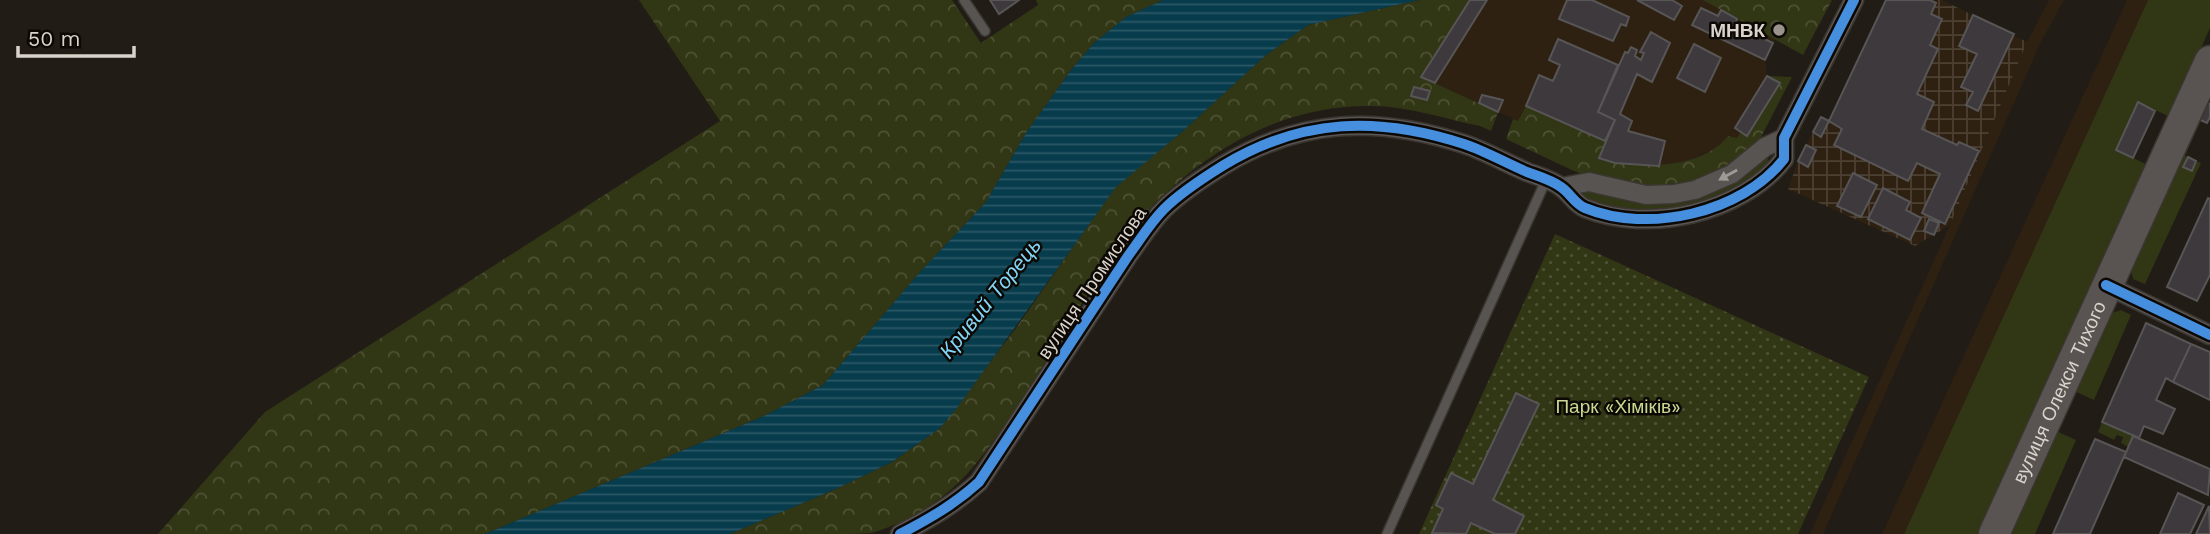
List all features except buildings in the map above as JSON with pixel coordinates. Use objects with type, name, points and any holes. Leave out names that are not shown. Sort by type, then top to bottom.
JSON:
[{"type":"main road","name":"вулиця Олекси Тихого","points":[[1994,534],[2210,61]]},
{"type":"street","points":[[1554,184],[1583,208],[1614,216],[1645,219],[1678,217],[1726,203],[1766,181],[1784,159],[1784,138],[1854,0]]},
{"type":"street","name":"вулиця Промислова","points":[[900,534],[940,513],[979,482],[1128,256],[1153,223],[1174,201],[1206,176],[1239,156],[1303,131],[1334,126],[1386,126],[1465,144],[1554,184]]},
{"type":"street","points":[[1554,184],[1590,182],[1646,195],[1695,190],[1732,174],[1765,147],[1784,138]]},
{"type":"street","points":[[2106,285],[2210,335]]},
{"type":"lane","points":[[964,0],[985,32]]},
{"type":"lane","points":[[1387,534],[1554,184]]},
{"type":"shaded area","points":[[1470,0],[1815,0],[1774,41],[1765,60],[1767,76],[1780,83],[1747,136],[1686,161],[1659,166],[1615,163],[1599,158],[1605,141],[1526,106],[1518,121],[1421,77]]},
{"type":"shaded area","points":[[1886,0],[1942,0],[2027,42],[1950,225],[1915,246],[1788,189],[1798,161],[1821,117],[1829,121]]},
{"type":"shaded area","points":[[2049,0],[2064,0],[2040,44],[1823,534],[1810,534],[1950,225],[2027,42]]},
{"type":"shaded area","points":[[2127,0],[2148,0],[1904,534],[1882,534]]},
{"type":"green space","points":[[639,0],[952,0],[981,43],[1038,5],[1036,0],[1163,0],[1126,17],[1094,43],[1026,133],[986,202],[920,272],[823,385],[764,416],[485,534],[158,534],[265,412],[720,121]]},
{"type":"green space","points":[[1419,0],[1470,0],[1421,77],[1498,112],[1491,131],[1413,110],[1372,106],[1320,110],[1295,116],[1248,135],[1204,162],[1152,206],[1101,274],[994,441],[945,495],[900,522],[872,533],[730,534],[892,462],[940,428],[1016,328],[1115,187],[1183,131],[1266,55],[1308,25]]},
{"type":"green space","name":"МНВК","points":[[1703,0],[1832,0],[1803,55]]},
{"type":"green space","points":[[2148,0],[2210,0],[2210,28],[2170,117],[2138,102],[2116,150],[2148,165],[1980,534],[1904,534]]},
{"type":"green space","points":[[1767,76],[1792,77],[1758,143],[1728,170],[1672,190],[1620,186],[1574,171],[1506,139],[1513,119],[1518,121],[1526,106],[1605,141],[1599,157],[1649,165],[1686,161],[1717,147],[1728,136],[1737,138],[1741,132],[1748,136],[1780,84]]},
{"type":"green space","points":[[2182,155],[2188,157],[2184,168],[2192,171],[2196,161],[2201,163],[2145,284],[2133,279],[2130,266]]},
{"type":"green space","points":[[1766,157],[1771,163],[1770,166],[1723,197],[1677,211],[1615,210],[1585,201],[1582,192]]},
{"type":"green space","name":"Парк «Хіміків»","points":[[1555,234],[1869,377],[1798,534],[1419,534]]},
{"type":"green space","points":[[2121,310],[2131,315],[2094,400],[2072,390],[2107,315]]},
{"type":"green space","points":[[2102,422],[2133,436],[2128,447],[2121,443],[2123,437],[2117,435],[2114,440],[2098,432]]},
{"type":"green space","points":[[2054,430],[2076,440],[2035,534],[2008,534]]},
{"type":"water","name":"Кривий Торець","points":[[1163,0],[1419,0],[1308,25],[1266,55],[1183,131],[1116,187],[957,408],[940,428],[892,462],[730,534],[485,534],[764,416],[823,385],[920,272],[986,202],[1026,133],[1094,43],[1126,17]]},
{"type":"cycle path","points":[[900,534],[941,511],[979,482],[1150,226],[1178,197],[1224,165],[1253,149],[1312,130],[1341,126],[1401,129],[1432,135],[1480,150],[1553,182],[1578,204],[1610,216],[1637,219],[1692,214],[1744,193],[1766,178],[1784,159],[1784,138],[1854,0]]},
{"type":"cycle path","points":[[2106,285],[2210,335]]},
{"type":"place","name":"МНВК","points":[[1779,30]]}]
